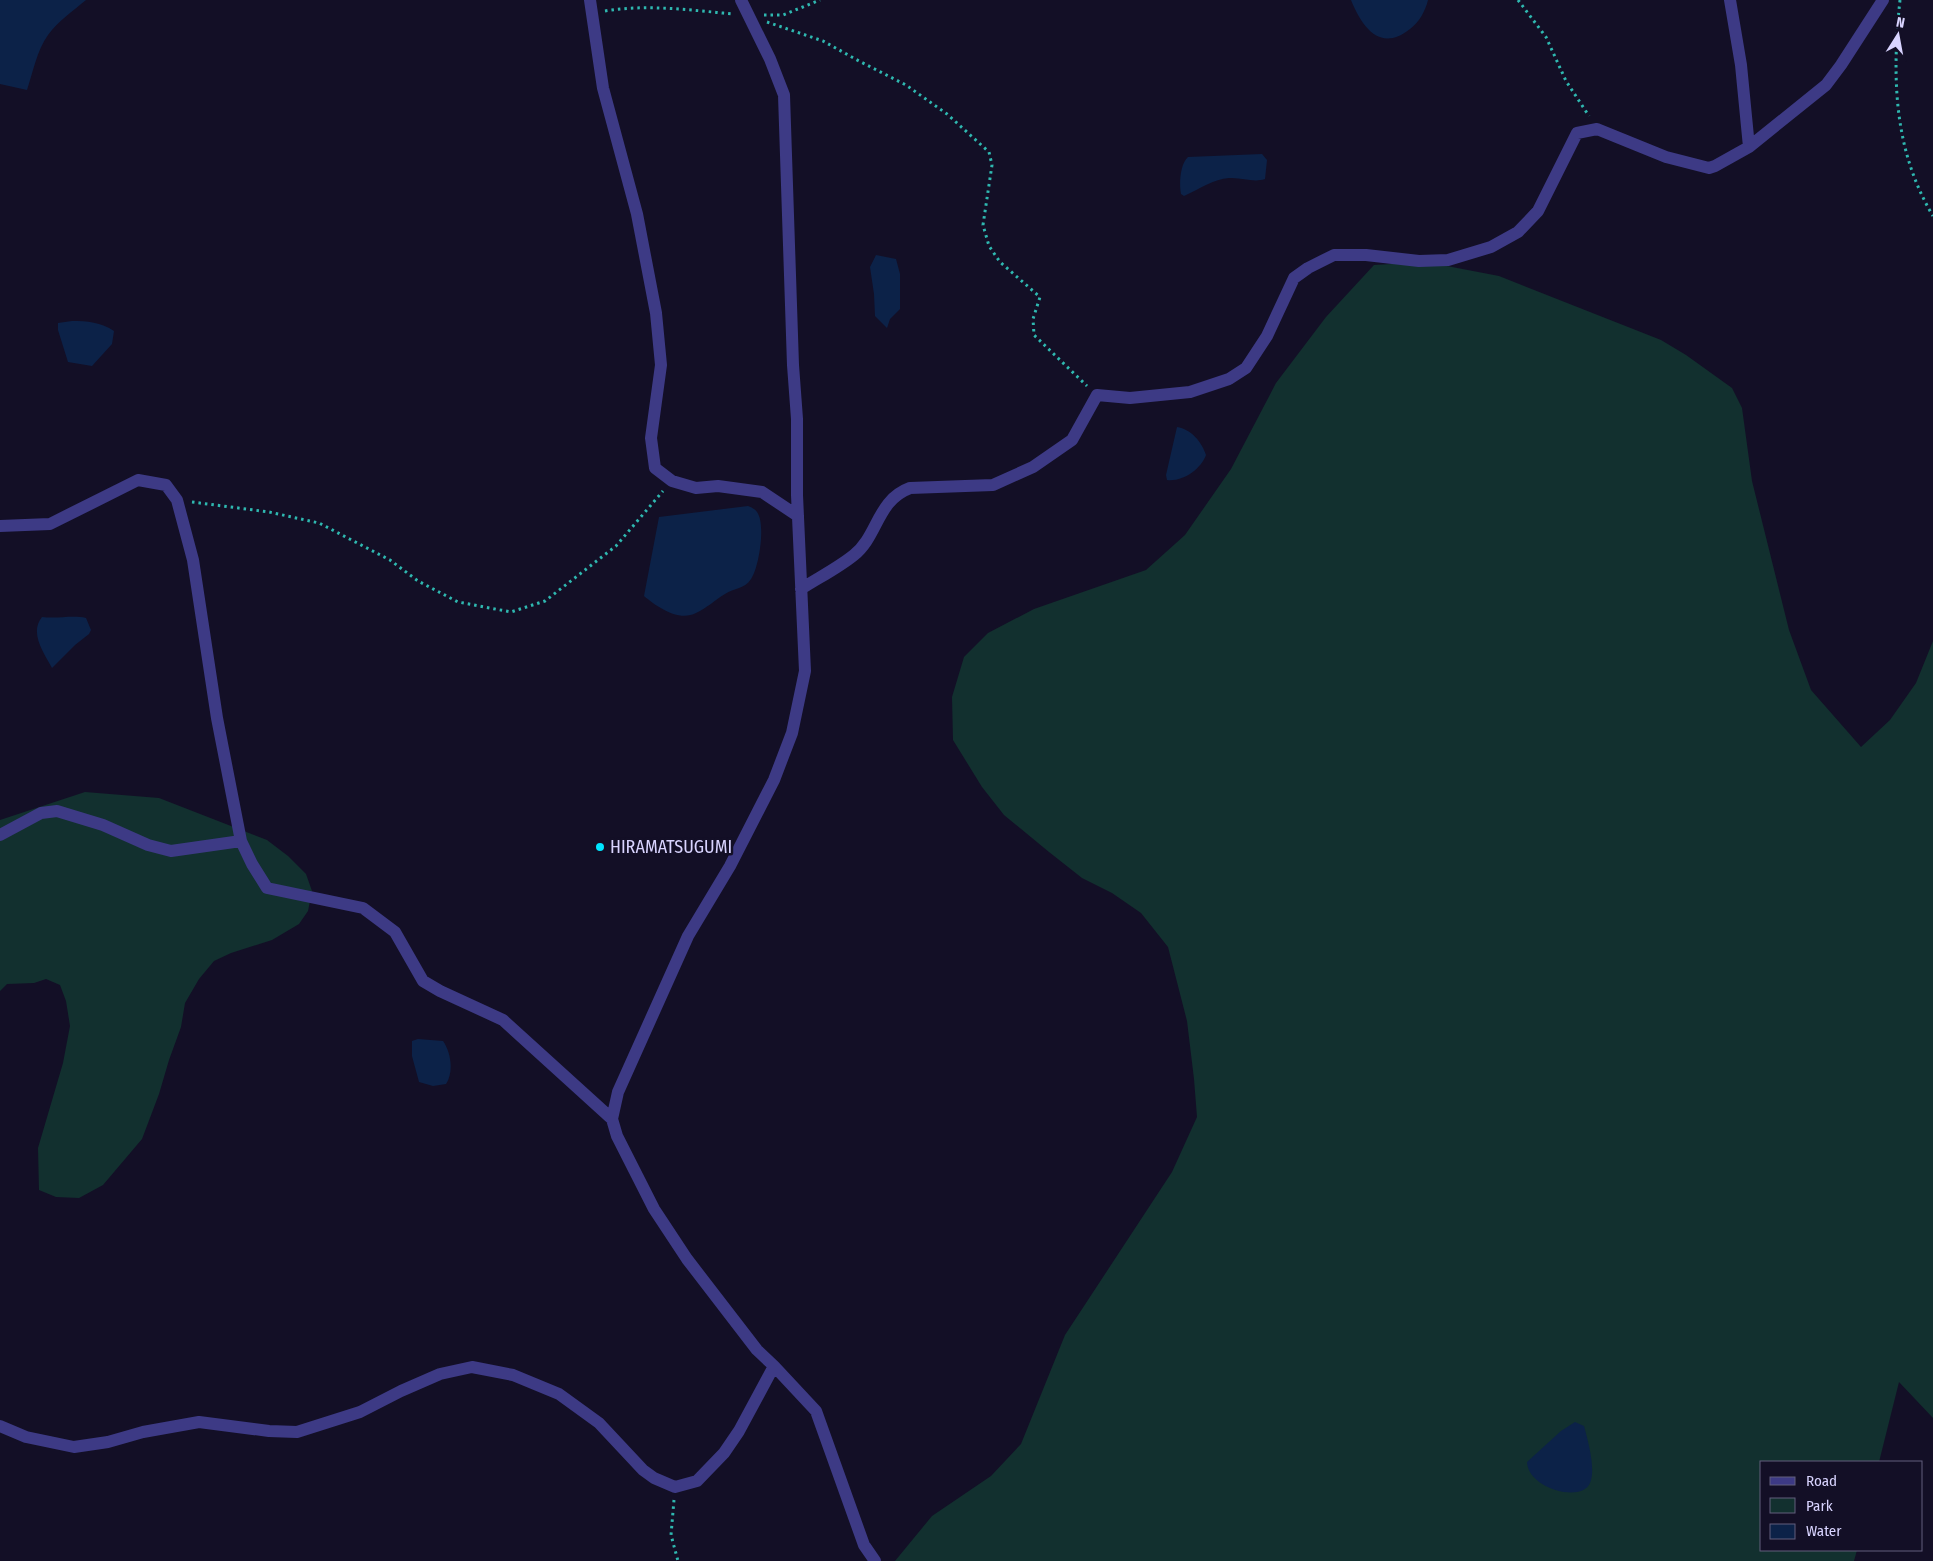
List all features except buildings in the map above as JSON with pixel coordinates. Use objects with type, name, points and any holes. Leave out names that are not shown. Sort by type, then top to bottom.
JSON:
[{"type":"street","points":[[741,0],[770,59],[784,95],[793,365],[797,419],[798,516],[804,671],[792,734],[774,780],[730,866],[688,936],[618,1092],[612,1118],[617,1136],[654,1209],[687,1259],[751,1342],[816,1411],[861,1537],[874,1561]]},
{"type":"street","points":[[1730,0],[1741,65],[1749,147]]},
{"type":"street","points":[[801,589],[855,555],[889,502],[899,492],[910,488],[993,485],[1033,467],[1072,440],[1098,395],[1130,398],[1190,392],[1229,379],[1246,368],[1267,336],[1294,278],[1308,268],[1334,256],[1366,255],[1419,261],[1448,260],[1491,247],[1518,232],[1538,211],[1578,133],[1597,129],[1666,157],[1709,168],[1749,147],[1826,85],[1883,0]]},
{"type":"street","points":[[591,6],[603,88],[637,214],[656,313],[661,365],[651,438],[655,468],[672,481],[696,488],[718,486],[762,492],[798,516]]},
{"type":"street","points":[[0,526],[50,524],[138,480],[166,485],[177,500],[193,560],[217,718],[241,841],[252,864],[267,888],[363,908],[395,932],[423,981],[440,991],[503,1020],[612,1118]]},
{"type":"street","points":[[0,835],[41,813],[57,812],[103,825],[148,845],[171,851],[241,841]]},
{"type":"street","points":[[0,1426],[26,1437],[74,1446],[108,1442],[143,1432],[199,1422],[269,1431],[297,1432],[360,1412],[440,1374],[472,1368],[513,1375],[559,1394],[599,1423],[643,1470],[654,1478],[675,1487],[697,1480],[724,1453],[739,1430],[774,1366]]},
{"type":"path","points":[[591,6],[619,8],[661,7],[748,16],[783,15],[820,0]]},
{"type":"path","points":[[1518,0],[1546,37],[1566,81],[1597,129]]},
{"type":"path","points":[[1900,0],[1896,39],[1896,103],[1907,162],[1922,197],[1933,216]]},
{"type":"path","points":[[748,16],[823,41],[906,85],[947,114],[990,152],[992,165],[983,224],[988,246],[1000,262],[1040,297],[1033,319],[1034,335],[1098,395]]},
{"type":"path","points":[[177,500],[269,512],[319,524],[390,560],[418,581],[458,602],[511,612],[545,601],[616,546],[672,481]]},
{"type":"path","points":[[675,1487],[671,1535],[678,1561]]},
{"type":"green space","points":[[1426,262],[1499,276],[1661,340],[1686,355],[1732,388],[1742,408],[1752,481],[1789,630],[1811,690],[1861,747],[1890,720],[1916,683],[1933,641],[1933,1418],[1899,1382],[1879,1461],[1760,1461],[1760,1551],[1857,1551],[1854,1561],[895,1561],[932,1516],[991,1476],[1021,1444],[1065,1335],[1172,1172],[1197,1117],[1187,1021],[1168,947],[1141,913],[1112,893],[1082,878],[1049,852],[1004,815],[982,787],[953,740],[952,697],[964,657],[988,633],[1034,609],[1146,570],[1185,535],[1231,469],[1276,383],[1326,317],[1374,265]]},
{"type":"green space","points":[[85,792],[159,798],[267,840],[288,856],[306,874],[312,891],[308,911],[299,924],[272,940],[231,953],[214,961],[199,979],[185,1003],[181,1027],[142,1139],[103,1185],[79,1198],[56,1197],[39,1190],[38,1148],[63,1063],[70,1026],[66,1001],[60,985],[46,979],[34,983],[7,984],[0,991],[0,820]]},
{"type":"water","points":[[0,0],[86,0],[61,21],[44,41],[27,90],[0,84]]},
{"type":"water","points":[[1351,0],[1428,0],[1421,16],[1410,29],[1399,36],[1390,38],[1373,34],[1355,10]]},
{"type":"water","points":[[1262,154],[1267,160],[1265,179],[1223,179],[1184,196],[1181,194],[1181,174],[1183,164],[1188,157]]},
{"type":"water","points":[[876,255],[896,259],[900,274],[900,309],[890,319],[887,328],[875,316],[870,267]]},
{"type":"water","points":[[72,321],[94,323],[114,331],[112,344],[92,366],[68,362],[58,330],[58,323]]},
{"type":"water","points":[[1177,427],[1191,433],[1202,445],[1206,455],[1204,460],[1191,474],[1179,479],[1167,480],[1166,475]]},
{"type":"water","points":[[748,506],[756,511],[760,518],[761,526],[757,566],[749,582],[743,587],[728,592],[700,611],[683,616],[655,605],[644,596],[659,517]]},
{"type":"water","points":[[42,617],[86,618],[91,630],[52,668],[37,636],[38,623]]},
{"type":"water","points":[[418,1039],[443,1041],[451,1062],[450,1074],[446,1084],[433,1086],[419,1082],[412,1056],[412,1041]]},
{"type":"water","points":[[1575,1422],[1584,1426],[1592,1463],[1590,1483],[1585,1489],[1577,1492],[1556,1490],[1545,1486],[1530,1471],[1527,1462],[1561,1431]]},
{"type":"place","name":"HIRAMATSUGUMI","points":[[600,847]]}]
